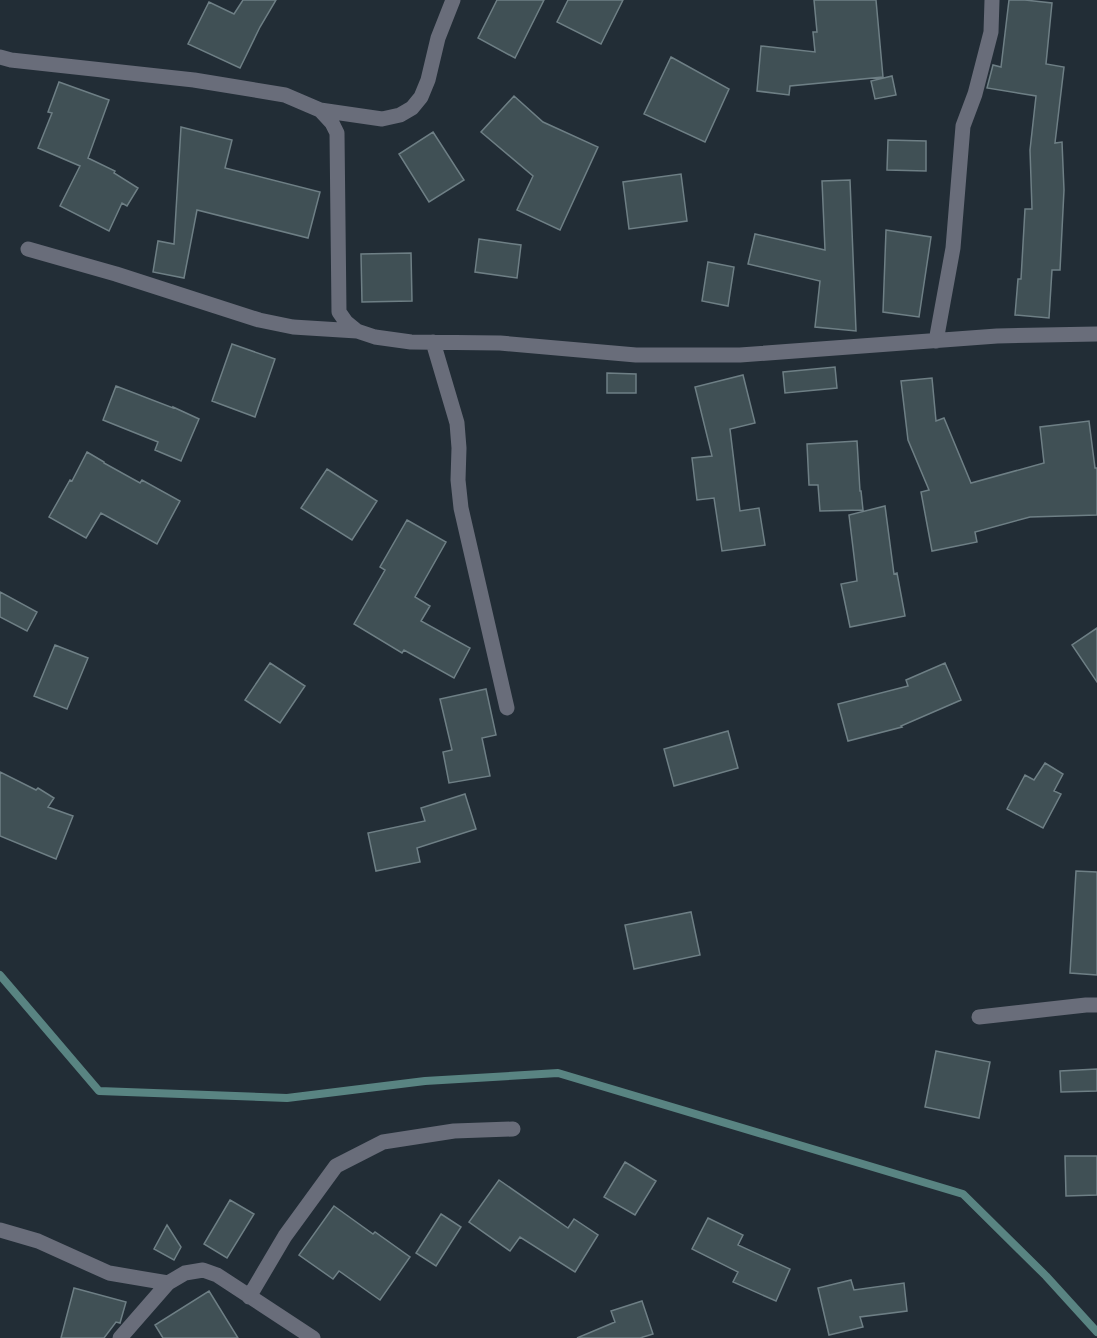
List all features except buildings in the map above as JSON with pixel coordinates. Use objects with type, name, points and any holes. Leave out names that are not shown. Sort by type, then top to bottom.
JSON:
[{"type":"street","points":[[0,57],[194,80],[285,95],[320,110],[382,119],[400,115],[412,108],[421,98],[428,80],[438,38],[453,0]]},
{"type":"street","points":[[936,341],[953,248],[963,126],[975,94],[991,32],[992,0]]},
{"type":"street","points":[[320,110],[332,123],[337,133],[339,312],[357,331]]},
{"type":"street","points":[[28,249],[116,274],[259,320],[293,327],[357,331],[375,337],[411,342],[500,343],[636,355],[740,355],[997,336],[1097,334]]},
{"type":"street","points":[[433,342],[457,423],[461,508],[507,708]]},
{"type":"street","points":[[979,1017],[1097,1005]]},
{"type":"street","points":[[249,1297],[285,1236],[336,1166],[383,1142],[454,1131],[513,1129]]},
{"type":"street","points":[[0,1230],[38,1241],[110,1273],[168,1283]]},
{"type":"street","points":[[120,1338],[168,1283],[185,1273],[203,1270],[217,1275],[313,1338]]},
{"type":"waterway","points":[[0,975],[99,1091],[287,1098],[425,1081],[558,1073],[963,1194],[1046,1276],[1097,1332]]}]
